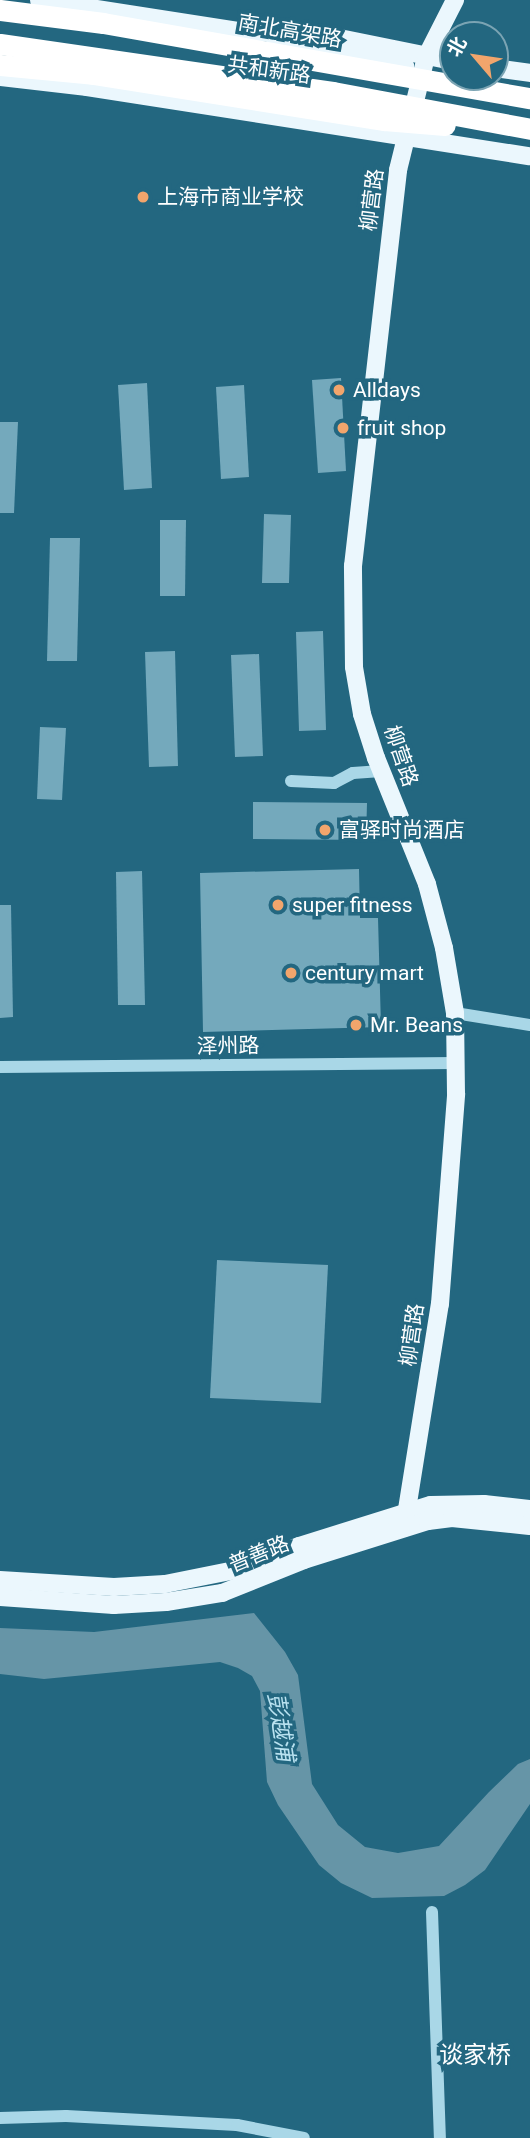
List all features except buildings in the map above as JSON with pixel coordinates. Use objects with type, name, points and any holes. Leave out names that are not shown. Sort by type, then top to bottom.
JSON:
[{"type":"highway","name":"南北高架路","points":[[0,9],[103,23],[530,98]]},
{"type":"highway","points":[[0,44],[333,92],[528,131]]},
{"type":"highway","points":[[0,65],[93,74],[384,120],[528,131]]},
{"type":"main road","name":"共和新路","points":[[39,0],[252,33],[424,63],[439,69]]},
{"type":"main road","name":"柳营路","points":[[405,1520],[440,1304],[456,1063],[455,1013],[444,948],[430,894],[381,771],[362,714],[354,667],[353,566],[405,136],[424,63],[455,0]]},
{"type":"main road","name":"共和新路","points":[[0,55],[528,131]]},
{"type":"main road","name":"共和新路","points":[[424,63],[439,62]]},
{"type":"main road","points":[[509,70],[530,73]]},
{"type":"main road","points":[[0,78],[87,87],[530,156]]},
{"type":"main road","points":[[509,84],[530,88]]},
{"type":"main road","name":"普善路","points":[[0,1597],[114,1605],[166,1602],[222,1593],[452,1503],[530,1509]]},
{"type":"main road","name":"普善路","points":[[0,1580],[114,1587],[204,1577],[240,1569],[299,1546],[405,1520],[452,1518],[530,1526]]},
{"type":"street","points":[[291,781],[334,783],[353,773],[381,771]]},
{"type":"street","points":[[455,1013],[530,1025]]},
{"type":"street","name":"泽州路","points":[[0,1067],[456,1063]]},
{"type":"street","points":[[432,1912],[440,2138]]},
{"type":"street","points":[[0,2118],[66,2116],[237,2125],[304,2138]]},
{"type":"water","name":"彭越浦","points":[[254,1613],[285,1652],[298,1675],[312,1784],[338,1825],[365,1847],[398,1853],[439,1846],[518,1764],[530,1759],[530,1804],[485,1870],[444,1896],[372,1898],[341,1883],[319,1865],[278,1805],[267,1782],[260,1691],[252,1676],[238,1668],[220,1662],[44,1679],[0,1674],[0,1628],[94,1632]]},
{"type":"place","name":"上海市商业学校","points":[[143,197]]},
{"type":"place","name":"Alldays","points":[[339,390]]},
{"type":"place","name":"fruit shop","points":[[343,428]]},
{"type":"place","name":"富驿时尚酒店","points":[[325,830]]},
{"type":"place","name":"super fitness","points":[[278,905]]},
{"type":"place","name":"century mart","points":[[291,973]]},
{"type":"place","name":"Mr. Beans","points":[[356,1025]]},
{"type":"district","name":"谈家桥","points":[[475,2056]]}]
